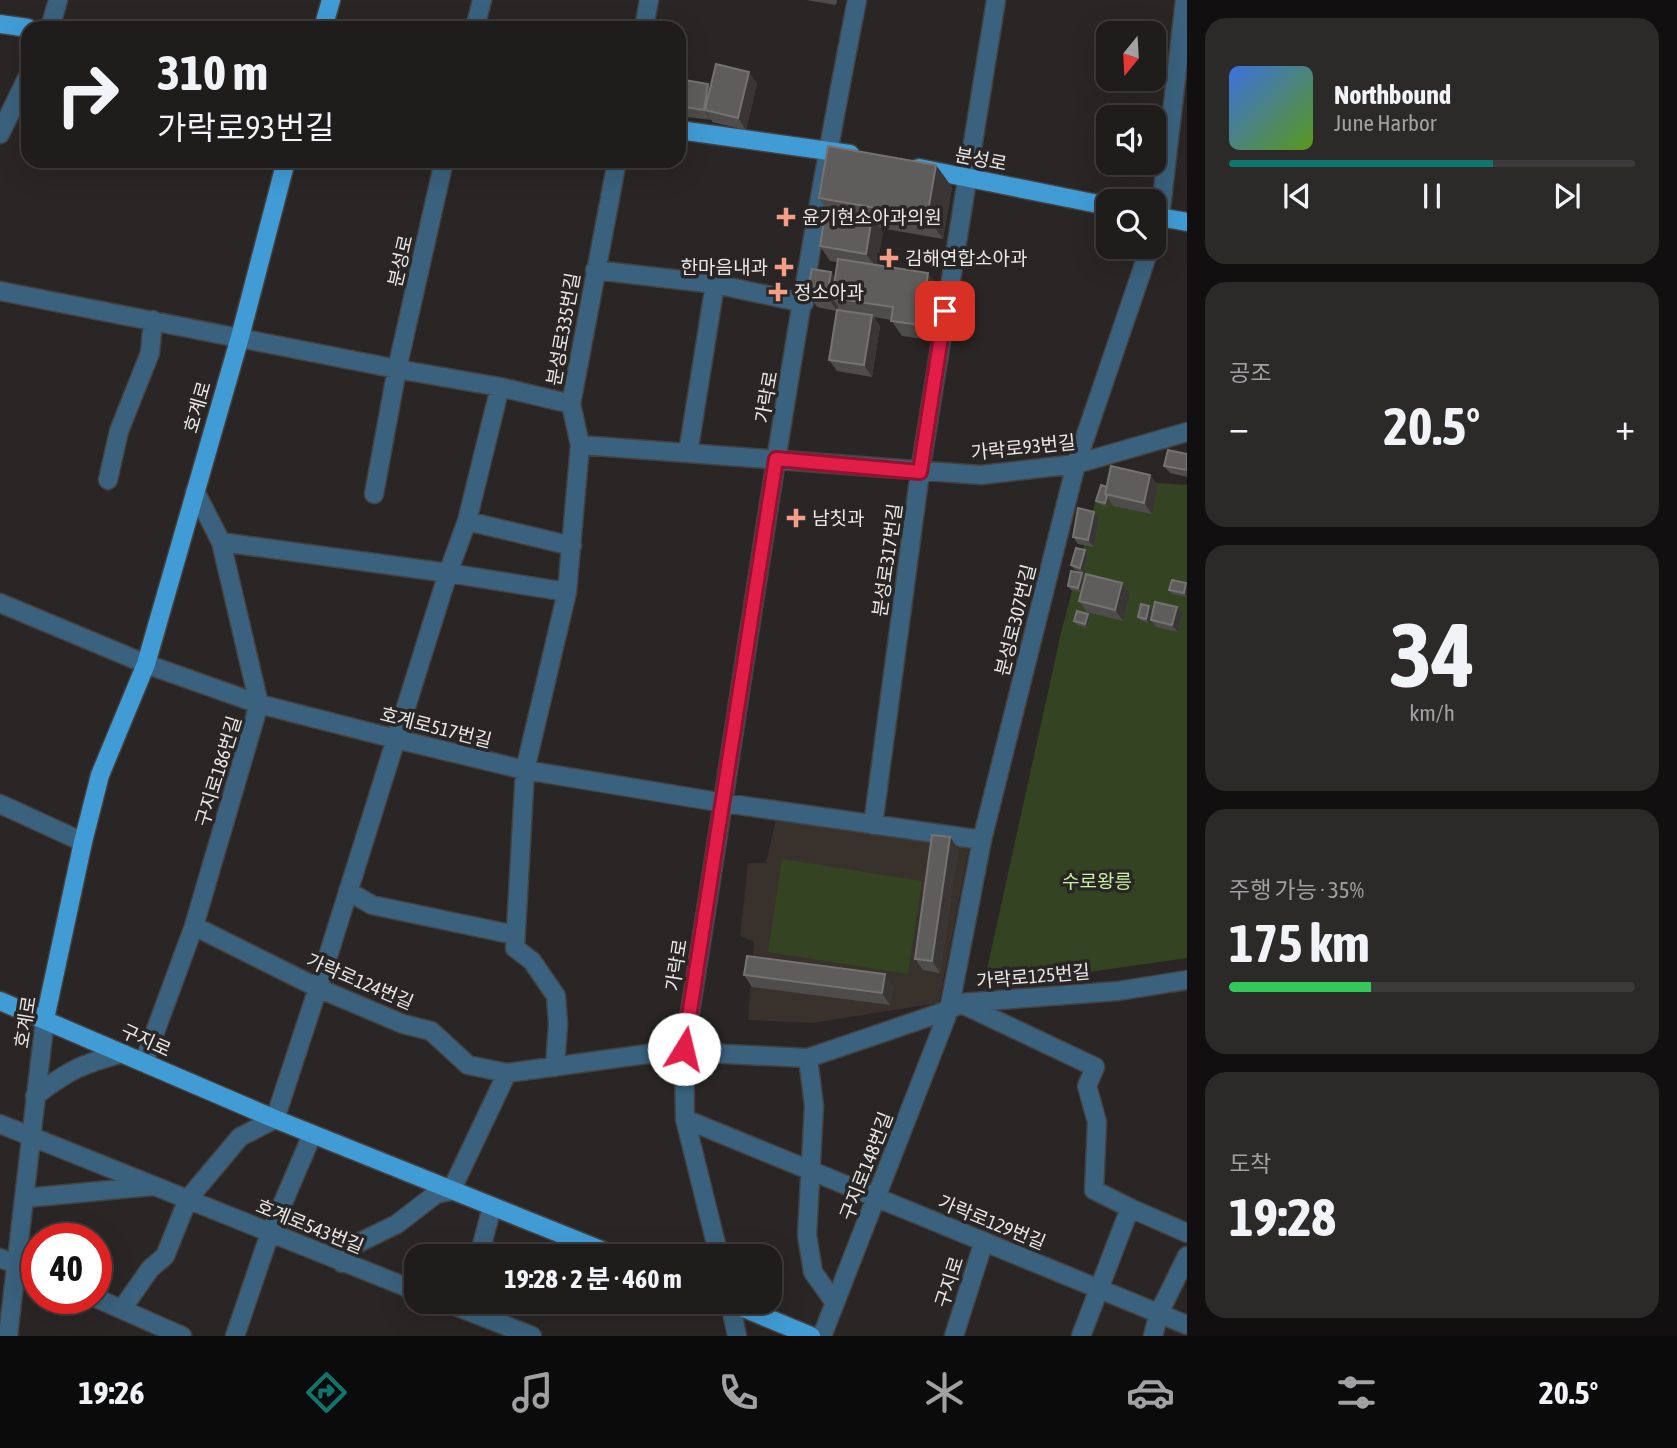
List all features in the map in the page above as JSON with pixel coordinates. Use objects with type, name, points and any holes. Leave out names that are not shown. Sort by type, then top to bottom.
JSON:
[{"type":"main road","points":[[323,21],[327,1]]},
{"type":"main road","points":[[0,24],[21,27]]},
{"type":"main road","points":[[686,131],[827,150],[865,158]]},
{"type":"main road","name":"분성로","points":[[903,165],[1096,204]]},
{"type":"main road","name":"호계로","points":[[45,1019],[100,775],[146,664],[240,337],[284,168]]},
{"type":"main road","points":[[1166,218],[1187,222]]},
{"type":"main road","name":"구지로","points":[[0,1001],[312,1135],[586,1244]]},
{"type":"main road","points":[[758,1314],[811,1336]]},
{"type":"street","points":[[52,21],[58,0]]},
{"type":"street","points":[[477,21],[482,0]]},
{"type":"street","points":[[645,21],[649,0]]},
{"type":"street","name":"가락로","points":[[716,1244],[685,1119],[684,1049],[776,459],[804,303],[827,150],[857,0]]},
{"type":"street","name":"분성로317번길","points":[[873,825],[920,472],[996,0]]},
{"type":"street","points":[[1160,189],[1185,0]]},
{"type":"street","points":[[0,134],[21,90]]},
{"type":"street","name":"분성로","points":[[374,494],[397,369],[442,168]]},
{"type":"street","name":"분성로335번길","points":[[515,935],[525,770],[567,592],[572,546],[580,445],[571,404],[616,168]]},
{"type":"street","name":"분성로307번길","points":[[955,1007],[982,840],[1076,464],[1146,259]]},
{"type":"street","points":[[595,270],[715,284],[804,303]]},
{"type":"street","points":[[688,453],[715,284]]},
{"type":"street","points":[[0,291],[500,387],[571,404]]},
{"type":"street","points":[[108,480],[119,432],[150,353],[153,320]]},
{"type":"street","points":[[122,1309],[150,1269],[164,1256],[188,1199],[240,1137],[275,1119],[448,573],[467,521],[500,387]]},
{"type":"street","name":"가락로93번길","points":[[580,445],[981,475],[1076,464],[1187,432]]},
{"type":"street","name":"구지로186번길","points":[[144,1062],[194,926],[260,704],[221,542],[195,491]]},
{"type":"street","points":[[467,521],[572,546]]},
{"type":"street","points":[[221,542],[567,592]]},
{"type":"street","points":[[0,603],[146,664]]},
{"type":"street","name":"호계로517번길","points":[[146,664],[260,704],[396,739],[525,770],[724,803]]},
{"type":"street","points":[[724,803],[982,840]]},
{"type":"street","points":[[0,804],[83,842]]},
{"type":"street","points":[[348,891],[372,905],[515,935],[515,948],[531,961],[556,996],[558,1024],[555,1067]]},
{"type":"street","name":"가락로124번길","points":[[194,926],[318,988],[403,1024],[431,1031],[467,1065],[507,1073],[684,1049]]},
{"type":"street","name":"가락로125번길","points":[[684,1049],[808,1058],[955,1007],[1118,991],[1187,980]]},
{"type":"street","points":[[955,1007],[1095,1067],[1087,1086],[1097,1122],[1094,1190],[1187,1233]]},
{"type":"street","name":"구지로148번길","points":[[822,1336],[955,1007]]},
{"type":"street","name":"호계로","points":[[8,1336],[8,1261],[25,1198],[45,1019]]},
{"type":"street","points":[[36,1097],[64,1074],[85,1063],[123,1053]]},
{"type":"street","points":[[808,1058],[814,1106],[807,1235],[813,1272],[835,1303]]},
{"type":"street","points":[[342,1263],[351,1247],[397,1224],[436,1194],[451,1191],[507,1073]]},
{"type":"street","name":"가락로129번길","points":[[685,1119],[1187,1325]]},
{"type":"street","name":"호계로543번길","points":[[0,1124],[404,1286]]},
{"type":"street","points":[[234,1336],[271,1233],[312,1135]]},
{"type":"street","name":"호계로543번길","points":[[25,1198],[157,1186]]},
{"type":"street","points":[[482,1244],[492,1206]]},
{"type":"street","points":[[1081,1336],[1130,1208]]},
{"type":"street","name":"구지로","points":[[954,1336],[984,1241]]},
{"type":"street","points":[[1153,1336],[1159,1313],[1187,1256]]},
{"type":"street","points":[[112,1305],[182,1336]]},
{"type":"street","points":[[484,1314],[532,1336]]},
{"type":"street","points":[[732,1314],[737,1336]]},
{"type":"shaded area","points":[[776,819],[969,848],[939,1003],[812,1023],[748,1020],[754,942],[740,936],[748,863],[766,863]]},
{"type":"green space","name":"수로왕릉","points":[[1115,480],[1187,485],[1187,958],[1054,977],[985,978],[1061,633],[1095,503]]},
{"type":"green space","points":[[782,859],[922,881],[908,974],[768,952]]},
{"type":"building","points":[[716,64],[749,72],[738,118],[705,110]]},
{"type":"building","points":[[686,80],[708,84],[704,110],[686,107]]},
{"type":"building","points":[[828,146],[936,165],[927,217],[819,198]]},
{"type":"building","points":[[826,209],[872,217],[866,254],[820,246]]},
{"type":"building","points":[[838,259],[928,273],[920,325],[891,321],[893,307],[832,298]]},
{"type":"building","points":[[812,269],[831,272],[827,296],[807,292]]},
{"type":"building","points":[[837,310],[872,315],[864,365],[829,360]]},
{"type":"building","points":[[1168,450],[1187,454],[1187,470],[1164,466]]},
{"type":"building","points":[[1111,466],[1150,475],[1144,503],[1105,494]]},
{"type":"building","points":[[1101,485],[1107,487],[1105,503],[1096,501]]},
{"type":"building","points":[[1078,508],[1094,512],[1088,540],[1073,537]]},
{"type":"building","points":[[1076,548],[1085,550],[1080,568],[1071,565]]},
{"type":"building","points":[[1071,571],[1082,573],[1078,588],[1068,586]]},
{"type":"building","points":[[1086,574],[1122,583],[1115,610],[1079,601]]},
{"type":"building","points":[[1172,580],[1186,583],[1184,593],[1169,590]]},
{"type":"building","points":[[1155,602],[1177,607],[1172,625],[1151,620]]},
{"type":"building","points":[[1141,604],[1149,606],[1146,619],[1138,617]]},
{"type":"building","points":[[1077,611],[1088,614],[1085,624],[1074,621]]},
{"type":"building","points":[[932,835],[950,837],[932,961],[915,959]]},
{"type":"building","points":[[747,956],[885,974],[882,993],[744,975]]},
{"type":"place","name":"윤기현소아과의원","points":[[786,217]]},
{"type":"place","name":"김해연합소아과","points":[[889,258]]},
{"type":"place","name":"한마음내과","points":[[784,267]]},
{"type":"place","name":"정소아과","points":[[778,292]]},
{"type":"place","name":"남칫과","points":[[796,518]]},
{"type":"route","points":[[684,1049],[776,459],[920,472],[945,311]]}]
